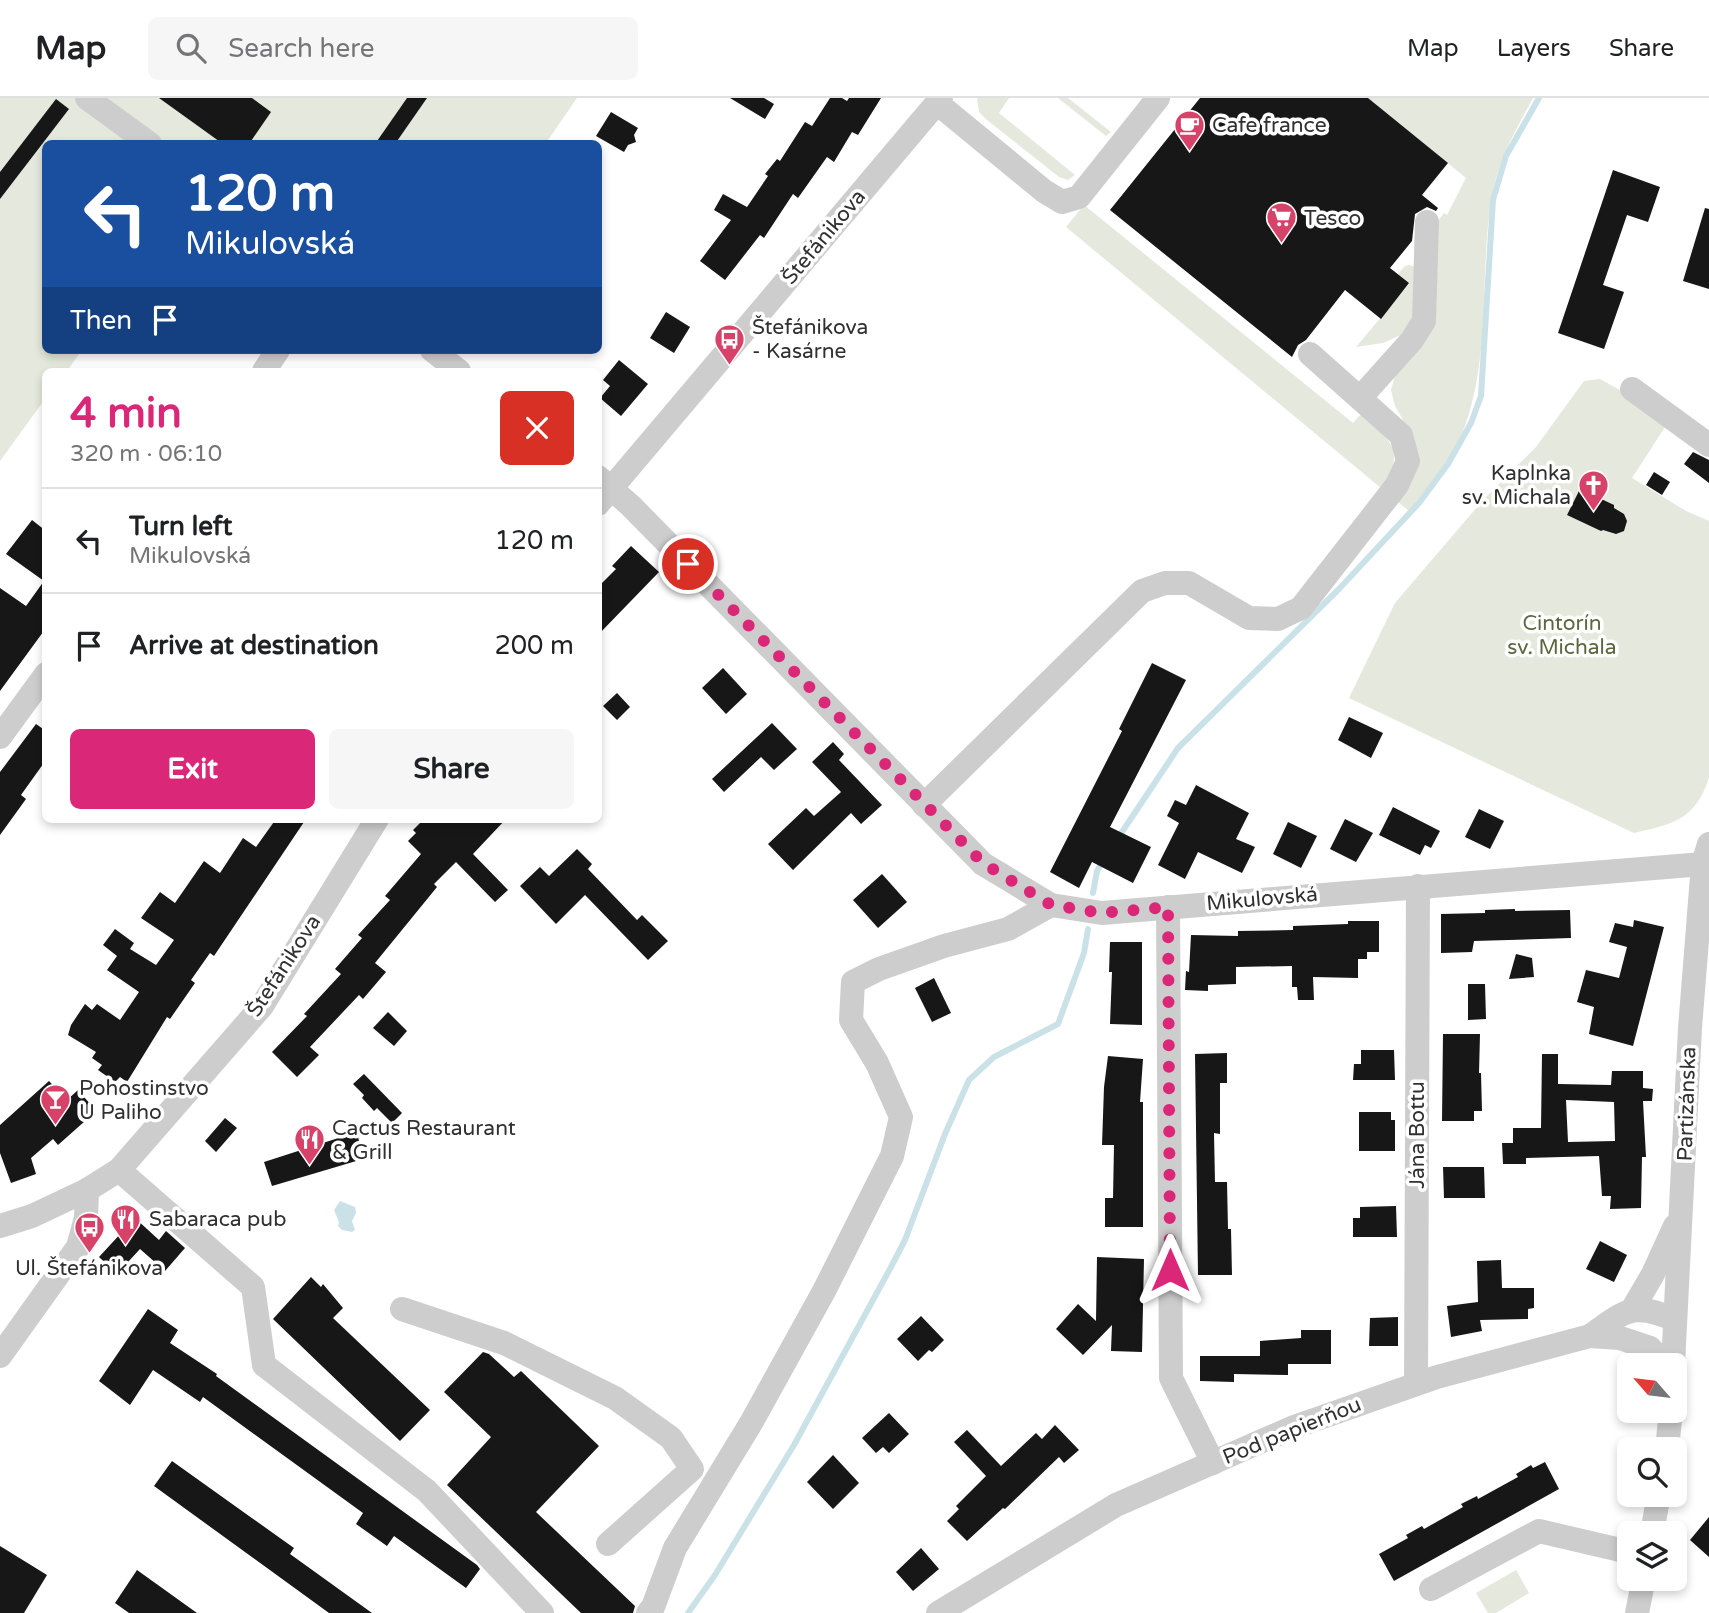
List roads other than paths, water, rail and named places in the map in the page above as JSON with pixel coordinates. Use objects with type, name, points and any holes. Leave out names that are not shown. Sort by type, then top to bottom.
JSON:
[{"type":"street","points":[[87,98],[145,140]]},
{"type":"street","points":[[939,101],[1044,191],[1062,201],[1079,197],[1158,98]]},
{"type":"street","name":"Štefánikova","points":[[603,489],[939,101]]},
{"type":"street","points":[[1361,397],[1412,340],[1424,321],[1427,222]]},
{"type":"street","points":[[437,354],[455,368]]},
{"type":"street","points":[[924,804],[1142,591],[1165,583],[1189,583],[1249,618],[1278,619],[1301,608],[1397,485],[1408,461],[1401,435],[1310,354]]},
{"type":"street","points":[[1632,389],[1709,445]]},
{"type":"street","name":"Mikulovská","points":[[603,489],[983,863],[1051,905],[1102,913],[1418,886],[1706,854]]},
{"type":"street","points":[[0,737],[42,679]]},
{"type":"street","name":"Štefánikova","points":[[0,1226],[32,1216],[87,1190],[119,1170],[262,1006],[375,823]]},
{"type":"street","name":"Partizánska","points":[[1674,1353],[1682,1209],[1700,1029],[1706,854]]},
{"type":"street","name":"Jána Bottu","points":[[1416,1384],[1418,886]]},
{"type":"street","points":[[648,1613],[653,1607],[675,1548],[751,1423],[824,1291],[892,1156],[901,1117],[877,1063],[851,1020],[853,982],[879,969],[944,946],[1008,929],[1051,905]]},
{"type":"street","points":[[1168,907],[1171,1378],[1213,1463]]},
{"type":"street","points":[[119,1170],[253,1287],[264,1365],[427,1491],[542,1613]]},
{"type":"street","points":[[0,1356],[78,1247],[86,1218],[87,1190]]},
{"type":"street","points":[[1632,1310],[1653,1275],[1682,1209]]},
{"type":"street","points":[[402,1309],[504,1343],[615,1398],[671,1438],[692,1469],[608,1544]]},
{"type":"street","points":[[1590,1336],[1614,1318],[1632,1310],[1650,1310],[1675,1320]]},
{"type":"street","name":"Pod papierňou","points":[[938,1613],[1116,1505],[1294,1427],[1416,1384],[1590,1336],[1620,1338],[1650,1348],[1655,1353]]},
{"type":"street","points":[[1431,1589],[1539,1531],[1617,1549]]},
{"type":"street","points":[[1637,1613],[1641,1591]]},
{"type":"water","points":[[340,1201],[355,1207],[356,1213],[352,1221],[355,1230],[352,1232],[342,1230],[338,1226],[334,1210]]},
{"type":"waterway","points":[[1118,838],[1178,748],[1339,589],[1419,503],[1448,464],[1471,423],[1481,396],[1493,200],[1506,156],[1539,98]]},
{"type":"waterway","points":[[1093,893],[1097,871],[1103,861]]},
{"type":"waterway","points":[[688,1613],[715,1575],[794,1445],[891,1267],[905,1240],[945,1134],[969,1080],[994,1057],[1058,1024],[1084,953],[1088,929]]},
{"type":"place","name":"Cafe france","points":[[1189,152]]},
{"type":"place","name":"Tesco","points":[[1281,245]]},
{"type":"place","name":"Štefánikova - Kasárne","points":[[729,366]]},
{"type":"place","name":"Kaplnka sv. Michala","points":[[1594,512]]},
{"type":"place","name":"Pohostinstvo U Paliho","points":[[56,1127]]},
{"type":"place","name":"Cactus Restaurant & Grill","points":[[309,1167]]},
{"type":"place","name":"Sabaraca pub","points":[[126,1246]]},
{"type":"place","name":"Ul. Štefánikova","points":[[89,1255]]},
{"type":"park label","name":"Cintorín sv. Michala","points":[[1562,635]]}]
